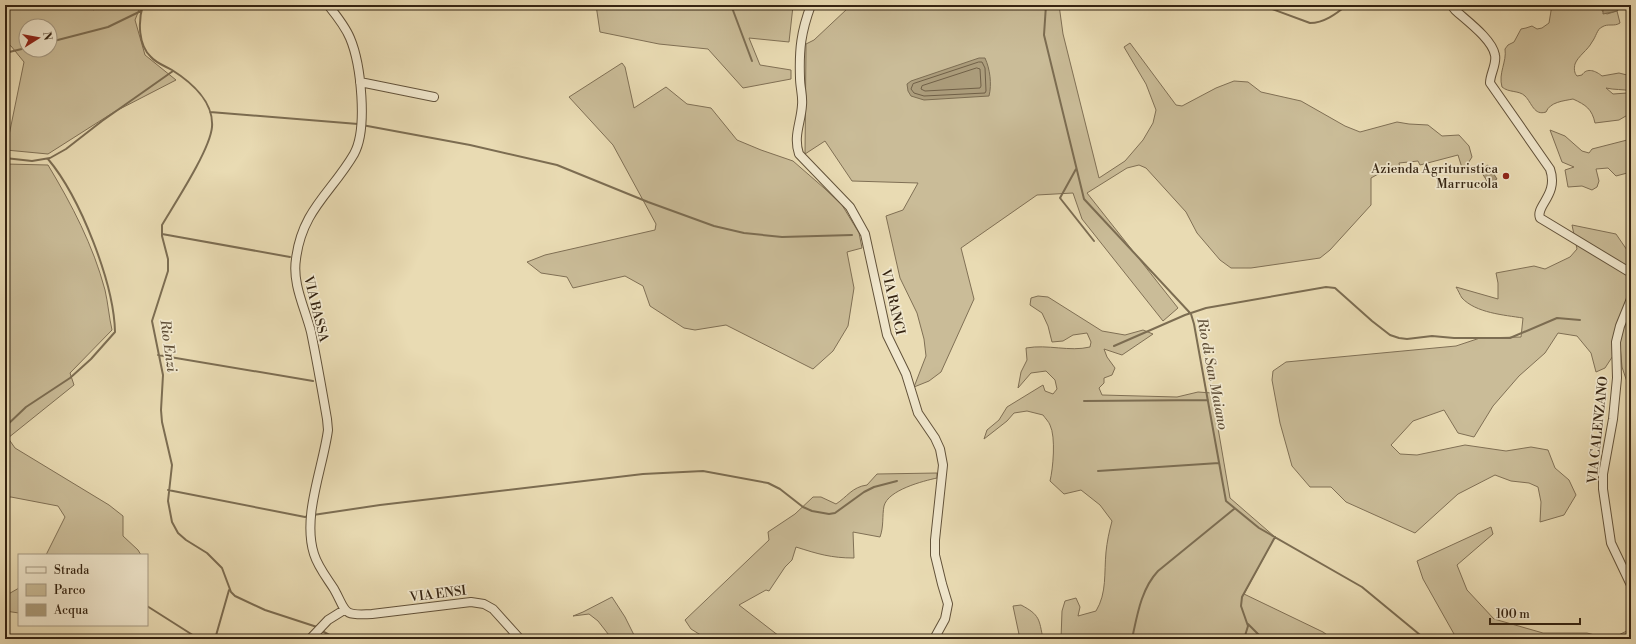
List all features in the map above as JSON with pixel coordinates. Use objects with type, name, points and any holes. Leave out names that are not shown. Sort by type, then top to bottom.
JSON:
[{"type":"street","name":"VIA BASSA","points":[[328,5],[349,36],[358,64],[360,82],[360,125],[358,145],[354,154],[320,199],[303,230],[296,260],[295,274],[297,287],[310,331],[322,386],[328,430],[312,515],[311,542],[314,556],[344,610]]},
{"type":"street","name":"VIA RANCI","points":[[811,5],[800,41],[800,79],[802,103],[796,134],[796,145],[799,154],[850,207],[865,234],[887,335],[906,374],[918,413],[935,438],[942,458],[935,555],[948,604],[945,619],[934,639]]},
{"type":"street","points":[[1451,5],[1486,39],[1493,49],[1495,56],[1490,76],[1490,83],[1550,169],[1552,190],[1547,200],[1539,209],[1538,214],[1540,218],[1631,273]]},
{"type":"street","points":[[360,82],[434,97]]},
{"type":"street","name":"VIA CALENZANO","points":[[1631,299],[1620,326],[1616,342],[1617,378],[1614,412],[1603,485],[1611,543],[1631,585]]},
{"type":"street","name":"VIA ENSI","points":[[344,610],[350,614],[360,615],[471,602],[484,604],[493,609],[520,639]]},
{"type":"street","points":[[312,637],[328,620],[344,610]]},
{"type":"green space","points":[[5,5],[83,5],[94,10],[96,5],[141,5],[135,20],[145,55],[176,80],[114,112],[48,154],[6,150],[24,62],[21,58],[58,58],[58,18],[18,18],[18,55],[11,46],[5,43]]},
{"type":"green space","points":[[596,5],[792,5],[789,42],[749,38],[760,65],[791,70],[791,79],[743,88],[708,49],[659,44],[600,32]]},
{"type":"green space","points":[[850,5],[1059,5],[1063,34],[1099,178],[1125,161],[1143,140],[1153,123],[1156,110],[1146,84],[1124,47],[1130,43],[1176,105],[1182,106],[1216,88],[1234,81],[1248,82],[1261,92],[1301,101],[1345,126],[1360,132],[1397,122],[1428,125],[1442,136],[1459,135],[1469,146],[1472,157],[1463,171],[1458,155],[1420,165],[1418,161],[1399,163],[1400,168],[1380,173],[1371,178],[1371,205],[1330,250],[1320,258],[1251,268],[1231,268],[1220,260],[1197,233],[1186,212],[1146,168],[1139,165],[1127,168],[1087,193],[1178,308],[1163,321],[1082,219],[1073,193],[1037,195],[961,248],[974,299],[941,372],[929,381],[914,387],[926,356],[924,339],[917,313],[900,278],[886,216],[903,210],[918,183],[852,181],[825,141],[805,154],[806,44],[814,40]]},
{"type":"green space","points":[[1552,5],[1603,5],[1602,11],[1607,14],[1617,11],[1620,23],[1616,25],[1606,25],[1600,28],[1590,45],[1576,61],[1574,70],[1577,76],[1582,75],[1589,70],[1602,76],[1619,73],[1631,76],[1631,91],[1606,88],[1613,94],[1627,93],[1631,95],[1631,113],[1619,120],[1595,123],[1588,108],[1582,103],[1573,99],[1554,104],[1550,106],[1546,112],[1542,113],[1536,111],[1523,94],[1502,87],[1501,77],[1505,58],[1505,49],[1508,45],[1514,42],[1521,29],[1532,26],[1537,29],[1542,28],[1549,23]]},
{"type":"green space","points":[[622,63],[625,67],[634,108],[666,87],[687,104],[711,108],[737,140],[793,161],[842,205],[859,233],[862,248],[847,252],[854,288],[848,326],[833,351],[813,369],[726,325],[695,330],[684,328],[650,306],[643,286],[625,276],[573,288],[567,277],[541,273],[527,262],[545,255],[655,230],[656,224],[613,145],[569,97]]},
{"type":"green space","points":[[1550,130],[1565,136],[1582,151],[1589,153],[1592,149],[1631,139],[1631,172],[1616,176],[1608,168],[1596,169],[1599,181],[1597,187],[1592,190],[1582,186],[1568,187],[1565,170],[1574,167],[1562,162]]},
{"type":"green space","points":[[5,164],[48,165],[88,241],[105,290],[112,330],[70,373],[74,385],[8,438],[15,448],[109,505],[123,516],[123,536],[140,554],[46,554],[65,517],[58,506],[5,497]]},
{"type":"green space","points":[[1572,225],[1616,234],[1627,250],[1631,249],[1631,394],[1622,367],[1620,345],[1605,368],[1596,372],[1591,353],[1577,336],[1558,333],[1545,353],[1519,376],[1493,406],[1474,437],[1458,433],[1444,410],[1413,421],[1391,445],[1400,454],[1417,455],[1465,445],[1506,451],[1531,447],[1548,450],[1555,468],[1569,480],[1576,495],[1564,515],[1540,522],[1541,502],[1538,487],[1529,483],[1511,481],[1495,475],[1458,494],[1415,533],[1346,502],[1331,487],[1310,487],[1292,466],[1280,423],[1272,380],[1273,371],[1286,362],[1456,346],[1480,338],[1521,337],[1523,318],[1499,314],[1475,307],[1462,298],[1456,287],[1498,299],[1498,283],[1496,273],[1534,266],[1545,269],[1570,257],[1577,249]]},
{"type":"green space","points":[[1038,296],[1048,297],[1102,331],[1125,335],[1143,330],[1153,334],[1122,355],[1104,349],[1107,357],[1115,368],[1112,375],[1104,378],[1104,383],[1099,388],[1102,395],[1177,397],[1198,392],[1212,393],[1230,498],[1275,537],[1244,594],[1323,632],[1333,639],[1061,639],[1062,611],[1065,601],[1076,598],[1080,607],[1078,616],[1096,611],[1100,604],[1104,583],[1106,548],[1112,521],[1100,505],[1081,490],[1064,494],[1050,481],[1053,461],[1053,437],[1052,430],[1043,415],[1027,411],[1014,413],[1007,421],[984,439],[987,430],[999,420],[1007,407],[1043,385],[1045,391],[1053,394],[1057,389],[1055,380],[1046,371],[1031,373],[1018,388],[1021,372],[1027,360],[1026,348],[1042,347],[1074,349],[1090,347],[1091,342],[1087,333],[1073,335],[1063,341],[1052,342],[1048,326],[1042,313],[1030,305],[1031,298]]},
{"type":"green space","points":[[937,473],[937,478],[907,487],[892,495],[887,500],[884,506],[880,537],[853,532],[854,558],[825,555],[796,547],[792,560],[785,567],[769,591],[766,590],[739,605],[779,636],[779,639],[707,639],[691,629],[685,620],[769,540],[768,532],[795,514],[813,497],[821,497],[836,504],[857,488],[867,485],[877,474]]},
{"type":"green space","points":[[1491,527],[1493,534],[1457,565],[1467,590],[1494,619],[1543,633],[1587,633],[1610,639],[1447,639],[1454,634],[1423,579],[1417,561]]},
{"type":"green space","points":[[18,589],[18,613],[5,611],[5,596]]},
{"type":"green space","points":[[612,597],[625,617],[636,639],[612,639],[598,621],[589,614],[573,616]]},
{"type":"green space","points":[[1021,605],[1038,618],[1043,639],[1020,639],[1013,606]]},
{"type":"green space","points":[[1631,628],[1631,639],[1610,639],[1629,630]]},
{"type":"water","points":[[1603,5],[1624,5],[1617,11],[1603,14]]},
{"type":"water","points":[[979,58],[985,58],[988,67],[990,77],[989,96],[924,100],[911,96],[908,91],[907,84],[911,81]]},
{"type":"water","points":[[1488,165],[1497,179],[1489,184],[1480,170]]},
{"type":"waterway","name":"Rio Enzi","points":[[143,5],[140,18],[140,32],[141,39],[147,52],[155,61],[172,70],[187,80],[194,87],[205,101],[212,118],[210,137],[199,162],[162,225],[162,236],[168,259],[168,271],[152,321],[163,375],[161,410],[162,422],[172,465],[168,501],[172,522],[178,533],[186,540],[207,553],[222,568],[231,592],[235,596],[265,610],[317,627]]},
{"type":"waterway","points":[[731,5],[752,61]]},
{"type":"waterway","name":"Rio di San Maiano","points":[[1046,5],[1044,35],[1084,199],[1191,314],[1226,501],[1259,528],[1362,587],[1425,639]]},
{"type":"waterway","points":[[1261,5],[1310,23],[1325,20],[1347,5]]},
{"type":"waterway","points":[[58,40],[108,27],[141,11]]},
{"type":"waterway","points":[[5,53],[18,50]]},
{"type":"waterway","points":[[5,158],[32,161],[50,158],[66,149],[102,121],[173,71]]},
{"type":"waterway","points":[[210,112],[358,124]]},
{"type":"waterway","points":[[362,125],[470,145],[557,165],[648,202],[714,226],[744,233],[782,237],[852,235]]},
{"type":"waterway","points":[[5,427],[26,407],[70,378],[91,359],[115,332],[109,290],[93,241],[72,195],[48,159]]},
{"type":"waterway","points":[[1076,169],[1060,198],[1094,241]]},
{"type":"waterway","points":[[162,234],[290,257]]},
{"type":"waterway","points":[[1114,346],[1185,315],[1206,308],[1326,287],[1335,288],[1372,321],[1390,335],[1399,338],[1407,339],[1432,336],[1454,338],[1510,338],[1557,318],[1580,320]]},
{"type":"waterway","points":[[158,355],[313,381]]},
{"type":"waterway","points":[[1084,401],[1208,400]]},
{"type":"waterway","points":[[1098,471],[1219,463]]},
{"type":"waterway","points":[[313,515],[380,505],[643,474],[703,471],[768,483],[780,489],[803,507],[812,511],[829,514],[835,513],[864,492],[874,487],[897,481]]},
{"type":"waterway","points":[[168,490],[305,517],[308,516]]},
{"type":"waterway","points":[[1132,639],[1140,603],[1152,578],[1158,571],[1234,509]]},
{"type":"waterway","points":[[1244,639],[1248,626],[1241,606],[1242,597],[1275,537]]},
{"type":"waterway","points":[[215,639],[229,590]]},
{"type":"waterway","points":[[148,607],[199,639]]},
{"type":"waterway","points":[[1248,624],[1263,639]]},
{"type":"waterway","points":[[322,631],[337,639]]},
{"type":"place","name":"Azienda Agrituristica Marrucola","points":[[1506,176]]}]
